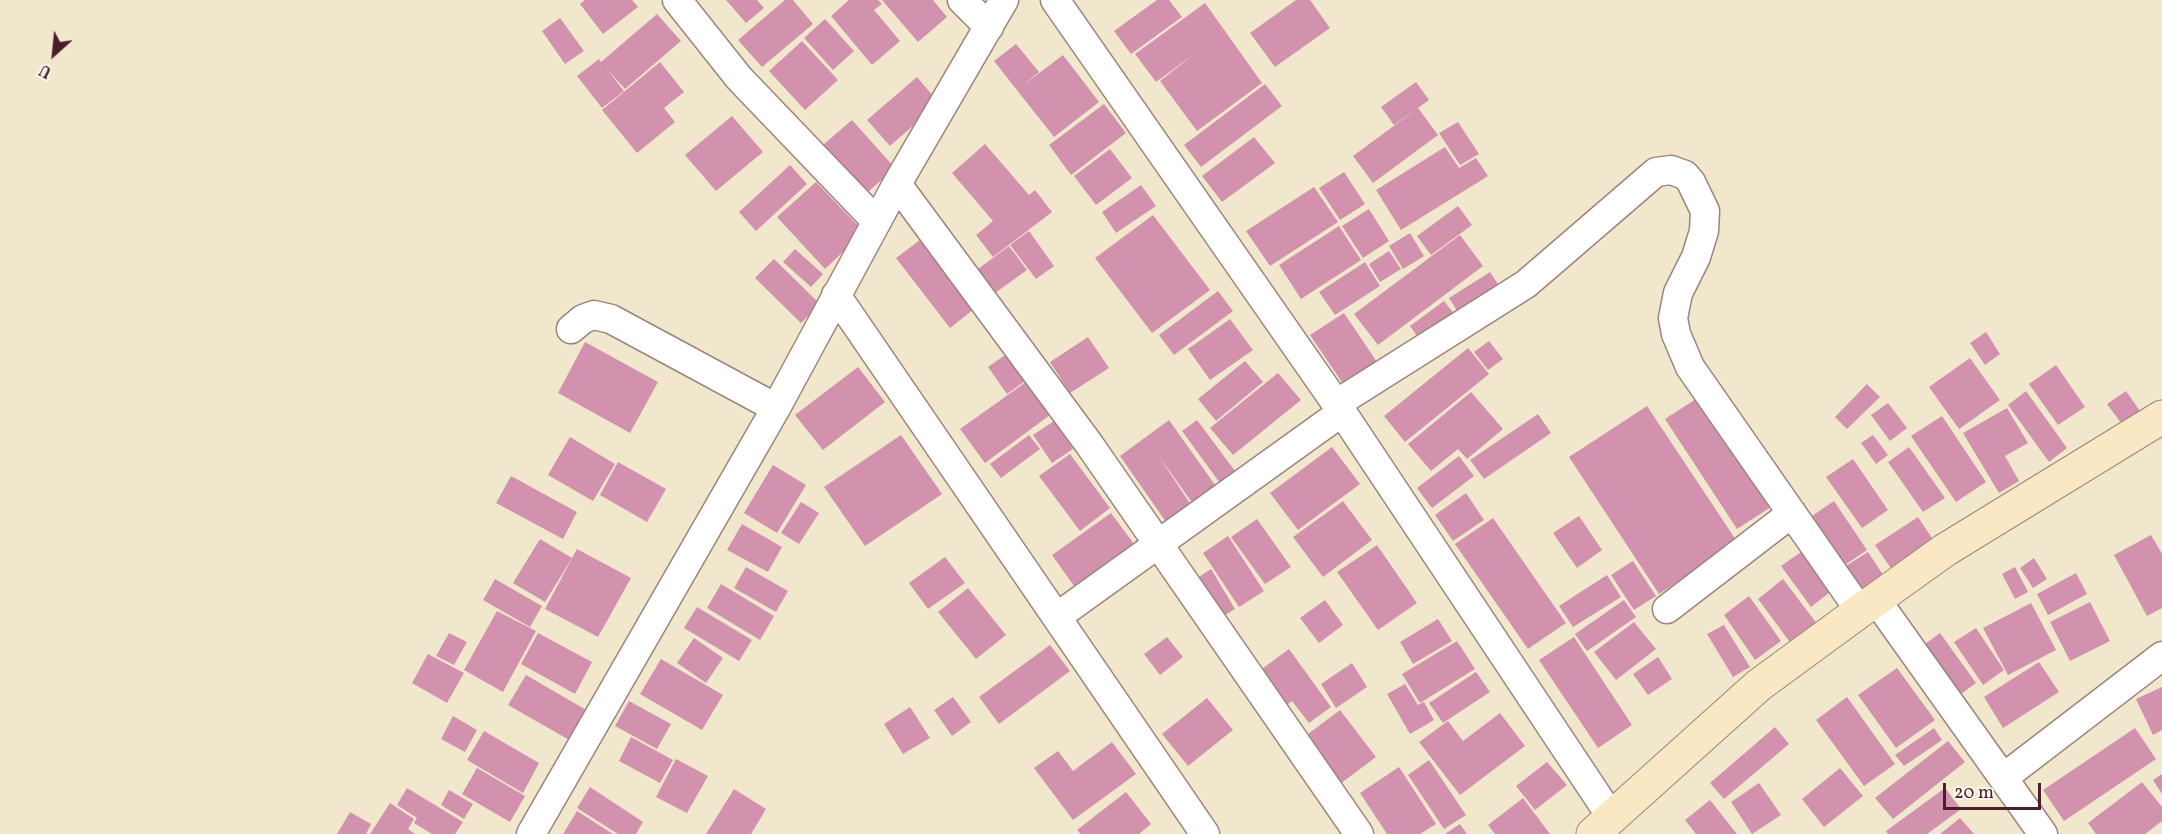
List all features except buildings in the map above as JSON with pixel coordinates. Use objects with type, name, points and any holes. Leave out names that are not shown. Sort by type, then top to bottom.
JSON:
[{"type":"street","points":[[677,0],[739,78],[876,221]]},
{"type":"street","points":[[962,0],[989,27]]},
{"type":"street","points":[[531,834],[776,408],[876,221],[1004,0]]},
{"type":"street","points":[[1055,0],[1339,408],[1603,826],[1759,685],[1945,550],[2162,417]]},
{"type":"street","points":[[1058,616],[1339,408],[1526,284],[1656,172],[1671,170],[1684,175],[1691,182],[1705,211],[1704,231],[1696,257],[1678,293],[1674,318],[1676,334],[1690,368],[1792,513],[2003,778],[2043,834]]},
{"type":"street","points":[[897,184],[1089,444],[1359,834]]},
{"type":"street","points":[[836,295],[1058,616],[1205,834]]},
{"type":"street","points":[[571,329],[594,315],[611,319],[776,408]]},
{"type":"street","points":[[1667,609],[1792,513]]},
{"type":"street","points":[[2003,778],[2162,656]]}]
